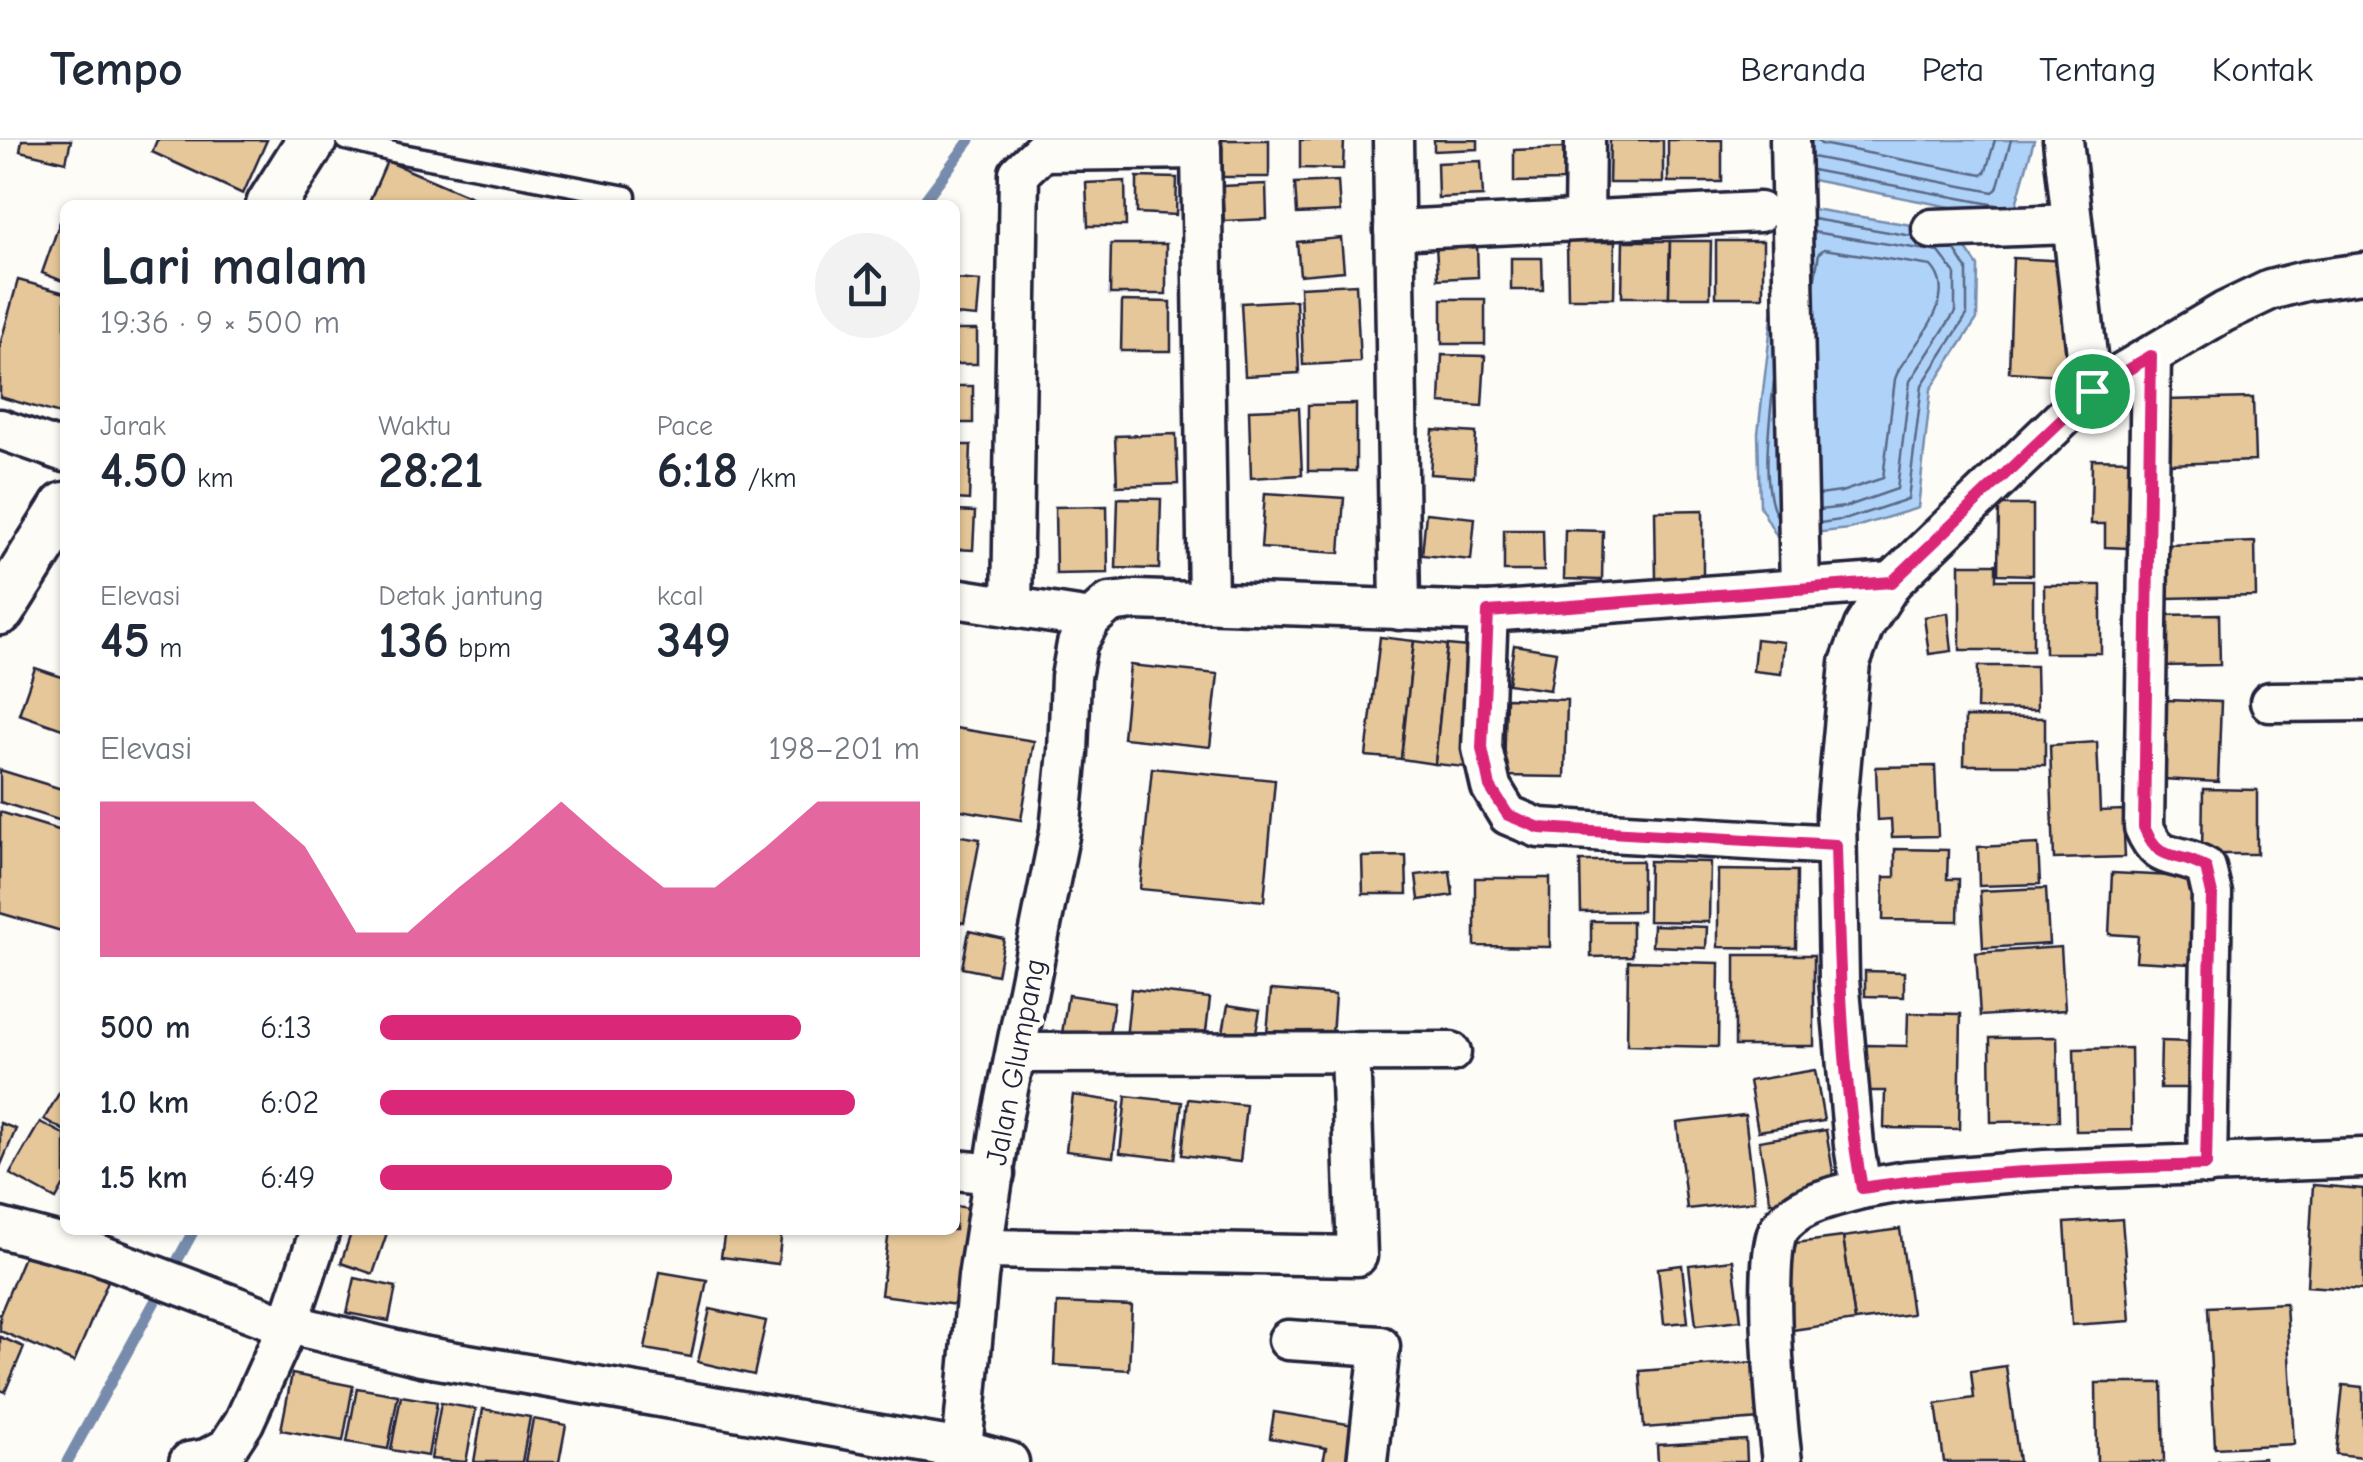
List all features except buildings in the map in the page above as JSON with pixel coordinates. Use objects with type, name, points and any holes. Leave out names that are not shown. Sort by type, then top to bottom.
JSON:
[{"type":"street","points":[[274,200],[312,140]]},
{"type":"street","points":[[1393,140],[1400,610]]},
{"type":"street","points":[[1584,140],[1584,220]]},
{"type":"street","points":[[1790,140],[1800,589]]},
{"type":"street","points":[[2063,140],[2092,391]]},
{"type":"street","points":[[1012,607],[1018,173],[1042,152],[1201,144],[1208,602]]},
{"type":"street","points":[[1394,230],[1758,212]]},
{"type":"street","points":[[1932,229],[2072,224]]},
{"type":"street","points":[[1862,1188],[1854,1145],[1839,980],[1836,814],[1850,664],[1864,626],[1892,582],[2092,391],[2224,312],[2270,290],[2363,273]]},
{"type":"street","points":[[2151,356],[2144,827],[2152,847],[2206,868],[2212,894],[2206,1165]]},
{"type":"street","points":[[0,429],[60,450]]},
{"type":"street","points":[[0,610],[60,515]]},
{"type":"street","points":[[960,599],[1090,620],[1109,604],[1136,600],[1488,612],[1892,582]]},
{"type":"street","points":[[1488,612],[1482,748],[1490,787],[1508,815],[1540,828],[1836,845]]},
{"type":"street","name":"Jalan Glumpang","points":[[962,1456],[983,1249],[1002,1118],[1060,831],[1076,644],[1090,620]]},
{"type":"street","points":[[2270,702],[2363,701]]},
{"type":"street","points":[[983,1249],[1358,1256],[1350,1052]]},
{"type":"street","points":[[1016,1054],[1451,1052]]},
{"type":"street","points":[[1782,1462],[1774,1349],[1774,1246],[1779,1230],[1794,1214],[1820,1200],[1908,1181],[2044,1170],[2363,1158]]},
{"type":"street","points":[[960,1170],[995,1174]]},
{"type":"street","points":[[0,1228],[93,1240],[153,1276],[279,1321],[421,1356],[1009,1462]]},
{"type":"street","points":[[206,1461],[227,1448],[244,1422],[279,1321],[318,1235]]},
{"type":"street","points":[[1288,1340],[1380,1346],[1367,1462]]},
{"type":"lane","points":[[346,140],[626,196]]},
{"type":"water","points":[[1779,140],[2034,140],[2012,219],[1781,174]]},
{"type":"water","points":[[1788,205],[1954,232],[1978,266],[1977,319],[1931,389],[1918,508],[1849,529],[1777,537],[1760,506],[1758,433]]},
{"type":"waterway","points":[[925,200],[970,140]]},
{"type":"waterway","points":[[67,1462],[191,1235]]},
{"type":"route","points":[[2151,356],[2144,827],[2152,847],[2206,868],[2212,894],[2206,1165],[2044,1170],[1862,1188],[1854,1145],[1839,980],[1836,845],[1540,828],[1508,815],[1490,787],[1482,748],[1488,612],[1892,582],[2092,391],[2151,356]]}]
